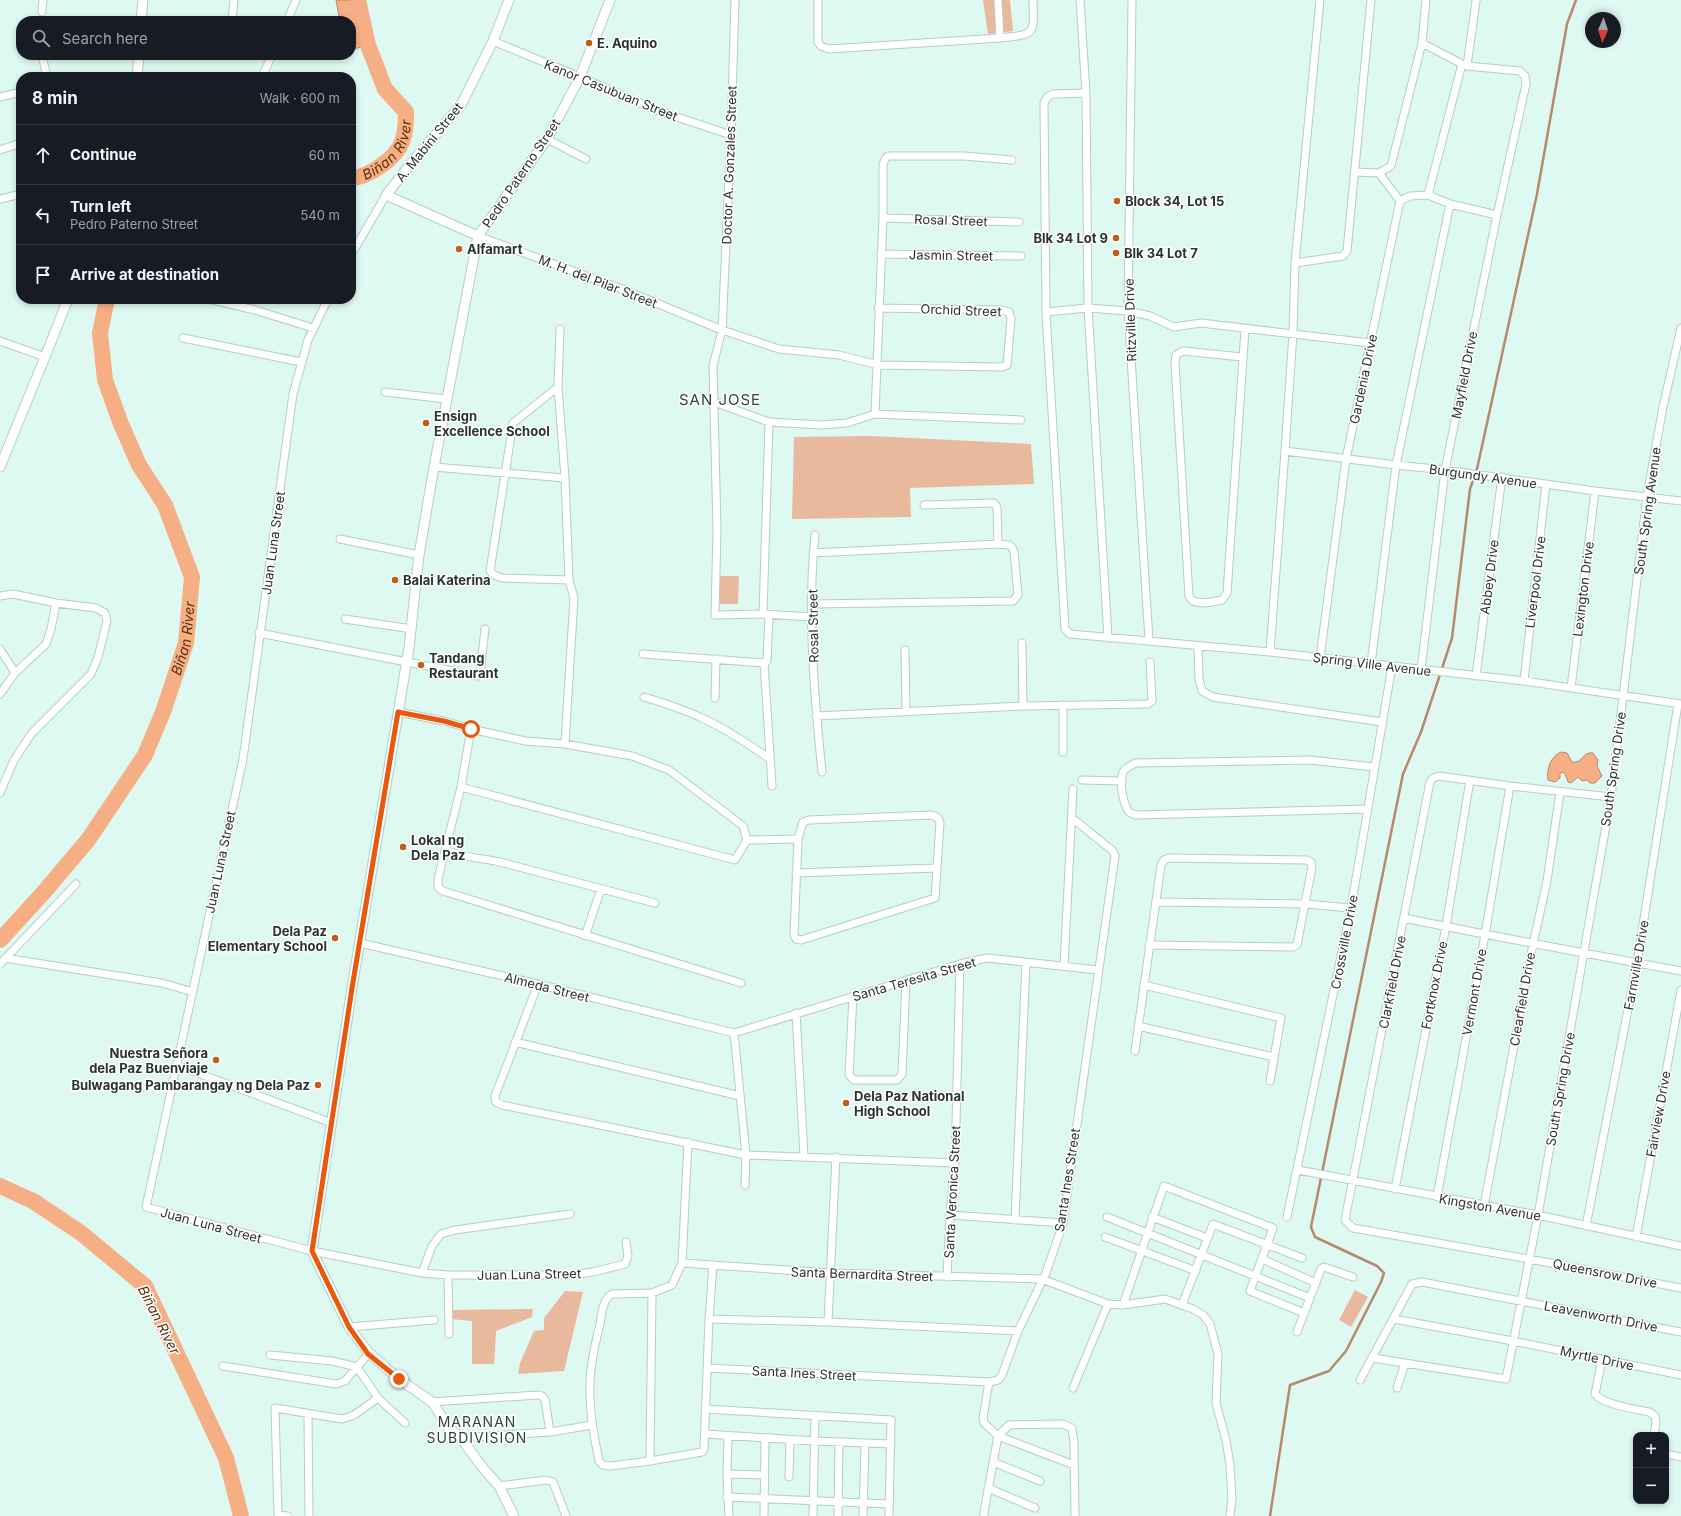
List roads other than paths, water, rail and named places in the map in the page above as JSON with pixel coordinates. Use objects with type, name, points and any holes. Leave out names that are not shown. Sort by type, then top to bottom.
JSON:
[{"type":"street","points":[[42,12],[43,0]]},
{"type":"street","points":[[142,16],[143,0]]},
{"type":"street","points":[[232,16],[234,0]]},
{"type":"street","points":[[289,16],[296,0]]},
{"type":"street","name":"A. Mabini Street","points":[[386,195],[461,105],[493,41],[510,0]]},
{"type":"street","name":"Pedro Paterno Street","points":[[312,1251],[360,943],[407,662],[412,629],[419,555],[446,400],[478,236],[546,138],[580,77],[610,0]]},
{"type":"street","name":"Doctor A. Gonzales Street","points":[[735,0],[731,135],[722,330],[713,366],[717,529],[715,615],[766,615]]},
{"type":"street","points":[[818,0],[818,42],[821,46],[829,49],[1022,36],[1030,33],[1033,29],[1033,0]]},
{"type":"street","points":[[998,0],[1000,38]]},
{"type":"street","points":[[1080,0],[1086,93],[1088,308],[1108,638]]},
{"type":"street","name":"Ritzville Drive","points":[[1132,0],[1128,311],[1149,640]]},
{"type":"street","points":[[1270,652],[1293,333],[1295,263],[1320,0]]},
{"type":"street","points":[[1295,263],[1343,256],[1347,251],[1370,0]]},
{"type":"street","points":[[1355,172],[1379,173],[1391,166],[1422,43],[1426,0]]},
{"type":"street","points":[[1428,195],[1465,65],[1476,1]]},
{"type":"street","name":"Kanor Casubuan Street","points":[[493,41],[656,110],[731,135]]},
{"type":"street","points":[[1422,43],[1465,65]]},
{"type":"street","points":[[43,60],[47,72]]},
{"type":"street","points":[[137,72],[139,60]]},
{"type":"street","points":[[264,72],[270,60]]},
{"type":"street","name":"Mayfield Drive","points":[[1421,670],[1445,470],[1497,215],[1526,84],[1525,76],[1520,71],[1465,65]]},
{"type":"street","points":[[0,97],[16,93]]},
{"type":"street","points":[[1086,93],[1053,94],[1047,98],[1044,103],[1046,312],[1088,308],[1128,311],[1150,316],[1174,327],[1201,323],[1370,343]]},
{"type":"street","points":[[546,138],[586,159]]},
{"type":"street","points":[[0,150],[16,145]]},
{"type":"street","points":[[875,414],[878,365],[878,308],[883,218],[884,159],[888,156],[964,156],[1012,160]]},
{"type":"street","points":[[1379,173],[1400,201],[1410,196],[1428,195],[1450,204],[1497,215]]},
{"type":"street","points":[[0,199],[16,195]]},
{"type":"street","points":[[356,247],[386,195]]},
{"type":"street","name":"M. H. del Pilar Street","points":[[386,195],[478,236],[622,290],[722,330],[779,349],[839,355],[878,365],[1002,367]]},
{"type":"street","name":"Gardenia Drive","points":[[1320,658],[1346,459],[1400,201]]},
{"type":"street","points":[[1370,664],[1396,465],[1450,204]]},
{"type":"street","name":"Rosal Street","points":[[883,218],[1019,222]]},
{"type":"street","name":"Jasmin Street","points":[[881,254],[1021,256]]},
{"type":"street","points":[[0,467],[66,304]]},
{"type":"street","points":[[229,304],[255,310],[313,328]]},
{"type":"street","name":"Juan Luna Street","points":[[325,304],[313,328],[301,362],[293,394],[259,633],[243,759],[146,1208],[312,1251],[422,1273],[448,1275],[570,1275],[593,1272],[626,1263],[628,1256],[626,1242]]},
{"type":"street","name":"Orchid Street","points":[[878,308],[1001,310],[1009,312],[1011,319],[1008,358],[1007,365],[1002,367]]},
{"type":"street","name":"Spring Ville Avenue","points":[[1046,312],[1064,629],[1070,634],[1270,652],[1456,673],[1524,681],[1680,704]]},
{"type":"street","points":[[1242,357],[1183,351],[1176,355],[1175,362],[1189,596],[1191,601],[1196,602],[1222,600],[1226,593],[1245,328]]},
{"type":"street","name":"South Spring Avenue","points":[[1623,695],[1647,496],[1662,407],[1681,328]]},
{"type":"street","points":[[560,329],[558,387],[565,478],[569,580],[574,598],[565,744]]},
{"type":"street","points":[[183,338],[301,362]]},
{"type":"street","points":[[0,341],[45,357]]},
{"type":"street","points":[[558,387],[513,424],[490,571],[494,575],[502,578],[569,580]]},
{"type":"street","points":[[385,392],[446,400]]},
{"type":"street","points":[[714,402],[769,422],[822,426],[847,423],[875,414],[1021,420]]},
{"type":"street","points":[[769,422],[766,615],[767,660],[764,663],[772,786]]},
{"type":"street","name":"Burgundy Avenue","points":[[1285,450],[1346,459],[1481,474],[1595,491],[1681,501]]},
{"type":"street","points":[[434,467],[565,478]]},
{"type":"street","name":"Abbey Drive","points":[[1476,676],[1502,478]]},
{"type":"street","name":"Liverpool Drive","points":[[1524,681],[1546,484]]},
{"type":"street","name":"Lexington Drive","points":[[1571,688],[1595,491]]},
{"type":"street","points":[[924,504],[994,503],[997,507],[998,544]]},
{"type":"street","name":"Rosal Street","points":[[815,536],[811,617],[816,716],[822,772]]},
{"type":"street","points":[[340,539],[419,555]]},
{"type":"street","points":[[811,604],[1013,601],[1018,595],[1014,552],[1012,547],[1009,545],[998,544],[813,553]]},
{"type":"street","points":[[0,596],[13,594],[56,604],[96,608],[105,613],[107,621],[98,657],[91,674],[32,732],[14,760],[0,793]]},
{"type":"street","points":[[0,694],[15,673],[46,644],[56,604]]},
{"type":"street","points":[[766,615],[811,617]]},
{"type":"street","points":[[346,619],[412,629]]},
{"type":"street","points":[[259,633],[478,676],[480,674],[485,629]]},
{"type":"street","points":[[1022,643],[1023,706]]},
{"type":"street","points":[[1198,646],[1199,679],[1202,691],[1214,697],[1382,722]]},
{"type":"street","points":[[0,649],[15,673]]},
{"type":"street","points":[[905,650],[906,711]]},
{"type":"street","points":[[643,654],[764,663]]},
{"type":"street","points":[[715,698],[716,659]]},
{"type":"street","points":[[816,716],[1023,706],[1151,703],[1150,662]]},
{"type":"street","name":"Crossville Drive","points":[[1288,1217],[1351,908],[1392,666]]},
{"type":"street","name":"South Spring Drive","points":[[1373,1358],[1506,1379],[1520,1300],[1538,1215],[1611,798],[1623,695]]},
{"type":"street","points":[[644,697],[674,706],[703,718],[770,759]]},
{"type":"street","name":"Farmville Drive","points":[[1586,1226],[1637,963],[1680,704]]},
{"type":"street","points":[[1063,705],[1063,752]]},
{"type":"street","points":[[398,712],[444,721],[471,729],[524,741],[565,744],[632,756],[669,770],[743,826],[747,840],[735,860],[461,787]]},
{"type":"street","points":[[471,729],[461,787],[438,879],[438,887],[443,891],[585,936],[741,983]]},
{"type":"street","points":[[1368,809],[1135,815],[1129,812],[1125,806],[1122,781],[1123,772],[1128,766],[1136,763],[1310,760],[1374,767]]},
{"type":"street","name":"Clarkfield Drive","points":[[1470,780],[1439,776],[1433,778],[1430,782],[1345,1220],[1353,1228],[1529,1259]]},
{"type":"street","points":[[1082,780],[1122,781]]},
{"type":"street","points":[[1470,780],[1611,798]]},
{"type":"street","name":"Fortknox Drive","points":[[1395,1189],[1446,926],[1470,780]]},
{"type":"street","name":"Vermont Drive","points":[[1437,1197],[1485,935],[1510,786]]},
{"type":"street","points":[[1064,966],[1073,789]]},
{"type":"street","name":"Clearfield Drive","points":[[1484,1206],[1533,944],[1547,881],[1560,792]]},
{"type":"street","points":[[932,816],[938,818],[940,823],[935,898],[801,940],[796,939],[794,935],[798,839],[803,822],[809,820],[932,816]]},
{"type":"street","name":"Santa Ines Street","points":[[707,1368],[989,1382],[998,1380],[1002,1375],[1018,1331],[1046,1273],[1062,1223],[1115,856],[1113,851],[1072,818]]},
{"type":"street","points":[[747,840],[798,839]]},
{"type":"street","points":[[446,850],[459,856],[475,857],[500,862],[656,903]]},
{"type":"street","points":[[1135,1051],[1149,945],[1161,865],[1164,860],[1169,858],[1307,860],[1311,862],[1312,867],[1306,904],[1297,945],[1149,945]]},
{"type":"street","points":[[796,873],[936,868]]},
{"type":"street","points":[[0,964],[76,884]]},
{"type":"street","points":[[585,936],[601,889]]},
{"type":"street","points":[[1156,902],[1306,904],[1351,908]]},
{"type":"street","points":[[1404,918],[1485,935],[1681,971]]},
{"type":"street","name":"Almeda Street","points":[[360,943],[538,984],[734,1033]]},
{"type":"street","points":[[5,958],[162,983],[193,992]]},
{"type":"street","name":"Santa Teresita Street","points":[[734,1033],[906,980],[960,964],[987,958],[1098,970]]},
{"type":"street","points":[[1015,1220],[1026,963]]},
{"type":"street","name":"Santa Veronica Street","points":[[947,1277],[950,1215],[955,1163],[960,964]]},
{"type":"street","points":[[853,996],[850,1077],[854,1080],[897,1080],[902,1074],[906,980]]},
{"type":"street","points":[[538,984],[495,1096],[496,1102],[502,1105],[746,1155],[836,1157],[955,1163]]},
{"type":"street","points":[[1144,985],[1281,1018],[1270,1081]]},
{"type":"street","name":"Fairview Drive","points":[[1636,1237],[1681,990]]},
{"type":"street","points":[[796,1013],[804,1156]]},
{"type":"street","points":[[1138,1026],[1274,1057]]},
{"type":"street","points":[[734,1033],[746,1155],[745,1185]]},
{"type":"street","points":[[515,1042],[740,1096]]},
{"type":"street","points":[[176,1065],[332,1123]]},
{"type":"street","points":[[688,1142],[682,1263],[672,1285],[652,1293],[612,1294],[607,1298],[594,1350],[590,1384],[592,1425],[599,1461],[604,1465],[610,1466],[650,1461],[702,1452],[704,1449],[709,1319],[713,1265]]},
{"type":"street","points":[[828,1322],[836,1157]]},
{"type":"street","name":"Kingston Avenue","points":[[1298,1170],[1318,1175],[1538,1215],[1681,1246]]},
{"type":"street","points":[[1123,1305],[1152,1217],[1164,1186],[1273,1228],[1249,1289],[1251,1292],[1304,1313]]},
{"type":"street","points":[[422,1273],[432,1246],[441,1234],[454,1230],[570,1214]]},
{"type":"street","points":[[950,1215],[1062,1223]]},
{"type":"street","points":[[1107,1217],[1310,1298]]},
{"type":"street","points":[[1152,1217],[1207,1238]]},
{"type":"street","points":[[1182,1305],[1212,1225],[1216,1224],[1302,1258]]},
{"type":"street","points":[[1105,1237],[1196,1271]]},
{"type":"street","points":[[312,1251],[349,1327],[368,1354],[399,1379],[432,1402],[449,1428],[461,1438],[483,1468],[499,1486],[514,1516]]},
{"type":"street","points":[[1262,1259],[1316,1283]]},
{"type":"street","name":"Queensrow Drive","points":[[1529,1259],[1681,1288]]},
{"type":"street","name":"Santa Bernardita Street","points":[[682,1263],[831,1273],[1042,1279],[1108,1304],[1123,1305],[1165,1299],[1182,1305],[1203,1315],[1210,1324],[1218,1354],[1216,1403],[1226,1440],[1230,1465],[1232,1498],[1230,1516]]},
{"type":"street","points":[[1296,1332],[1324,1267],[1354,1277]]},
{"type":"street","points":[[448,1275],[449,1334]]},
{"type":"street","name":"Leavenworth Drive","points":[[1394,1318],[1412,1284],[1422,1282],[1681,1332]]},
{"type":"street","points":[[650,1461],[652,1293]]},
{"type":"street","points":[[1073,1388],[1108,1304]]},
{"type":"street","points":[[1360,1380],[1394,1318]]},
{"type":"street","name":"Myrtle Drive","points":[[1394,1318],[1681,1375]]},
{"type":"street","points":[[709,1319],[828,1322],[1018,1331]]},
{"type":"street","points":[[349,1327],[434,1320]]},
{"type":"street","points":[[223,1366],[336,1384],[345,1381],[368,1354]]},
{"type":"street","points":[[270,1355],[332,1361],[357,1367],[378,1398],[405,1423]]},
{"type":"street","points":[[1602,1360],[1595,1394],[1606,1402],[1649,1412],[1655,1416],[1656,1423],[1654,1432]]},
{"type":"street","points":[[1398,1388],[1405,1363]]},
{"type":"street","points":[[989,1382],[983,1418],[984,1423],[998,1436],[1074,1465]]},
{"type":"street","points":[[432,1402],[538,1395],[542,1396],[545,1400],[550,1432]]},
{"type":"street","points":[[288,1516],[278,1515],[275,1408],[342,1419],[354,1415],[378,1398]]},
{"type":"street","points":[[705,1409],[890,1420],[891,1444],[889,1516]]},
{"type":"street","points":[[308,1414],[310,1516]]},
{"type":"street","points":[[814,1516],[815,1416]]},
{"type":"street","points":[[984,1516],[998,1436],[1009,1425],[1063,1424],[1072,1428],[1075,1516]]},
{"type":"street","points":[[461,1438],[550,1432],[592,1425]]},
{"type":"street","points":[[705,1434],[790,1440],[891,1444]]},
{"type":"street","points":[[728,1436],[727,1498],[729,1516]]},
{"type":"street","points":[[764,1516],[765,1438]]},
{"type":"street","points":[[789,1477],[790,1440]]},
{"type":"street","points":[[838,1516],[839,1442]]},
{"type":"street","points":[[863,1516],[865,1443]]},
{"type":"street","points":[[1669,1455],[1681,1457]]},
{"type":"street","points":[[993,1462],[1040,1481]]},
{"type":"street","points":[[727,1474],[764,1475]]},
{"type":"street","points":[[499,1486],[546,1480],[553,1482],[566,1516]]},
{"type":"street","points":[[988,1488],[1035,1508]]},
{"type":"street","points":[[727,1498],[889,1504]]},
{"type":"waterway","name":"Biñan River","points":[[356,177],[373,171],[394,154],[402,142],[406,120],[406,112],[385,89],[368,45],[358,0]]},
{"type":"waterway","points":[[1270,1516],[1290,1385],[1329,1371],[1346,1351],[1381,1282],[1384,1273],[1377,1266],[1315,1237],[1311,1227],[1403,774],[1421,732],[1452,638],[1470,489],[1477,469],[1537,194],[1567,24],[1576,0]]},
{"type":"waterway","name":"Biñan River","points":[[0,940],[44,892],[88,840],[145,755],[163,712],[186,643],[192,577],[165,505],[139,465],[121,424],[105,380],[100,333],[106,304]]},
{"type":"waterway","name":"Biñan River","points":[[0,1186],[33,1201],[81,1233],[145,1286],[226,1458],[241,1516]]},
{"type":"place","name":"E. Aquino","points":[[589,43]]},
{"type":"place","name":"Block 34, Lot 15","points":[[1117,201]]},
{"type":"place","name":"Blk 34 Lot 9","points":[[1116,238]]},
{"type":"place","name":"Alfamart","points":[[459,249]]},
{"type":"place","name":"Blk 34 Lot 7","points":[[1116,253]]},
{"type":"place","name":"Ensign Excellence School","points":[[426,423]]},
{"type":"place","name":"Balai Katerina","points":[[395,580]]},
{"type":"place","name":"Tandang Restaurant","points":[[421,665]]},
{"type":"place","name":"Lokal ng Dela Paz","points":[[403,847]]},
{"type":"place","name":"Dela Paz Elementary School","points":[[335,938]]},
{"type":"place","name":"Nuestra Señora dela Paz Buenviaje","points":[[216,1060]]},
{"type":"place","name":"Bulwagang Pambarangay ng Dela Paz","points":[[318,1085]]},
{"type":"place","name":"Dela Paz National High School","points":[[846,1103]]},
{"type":"district","name":"SAN JOSE","points":[[720,400]]},
{"type":"district","name":"MARANAN SUBDIVISION","points":[[477,1430]]}]
